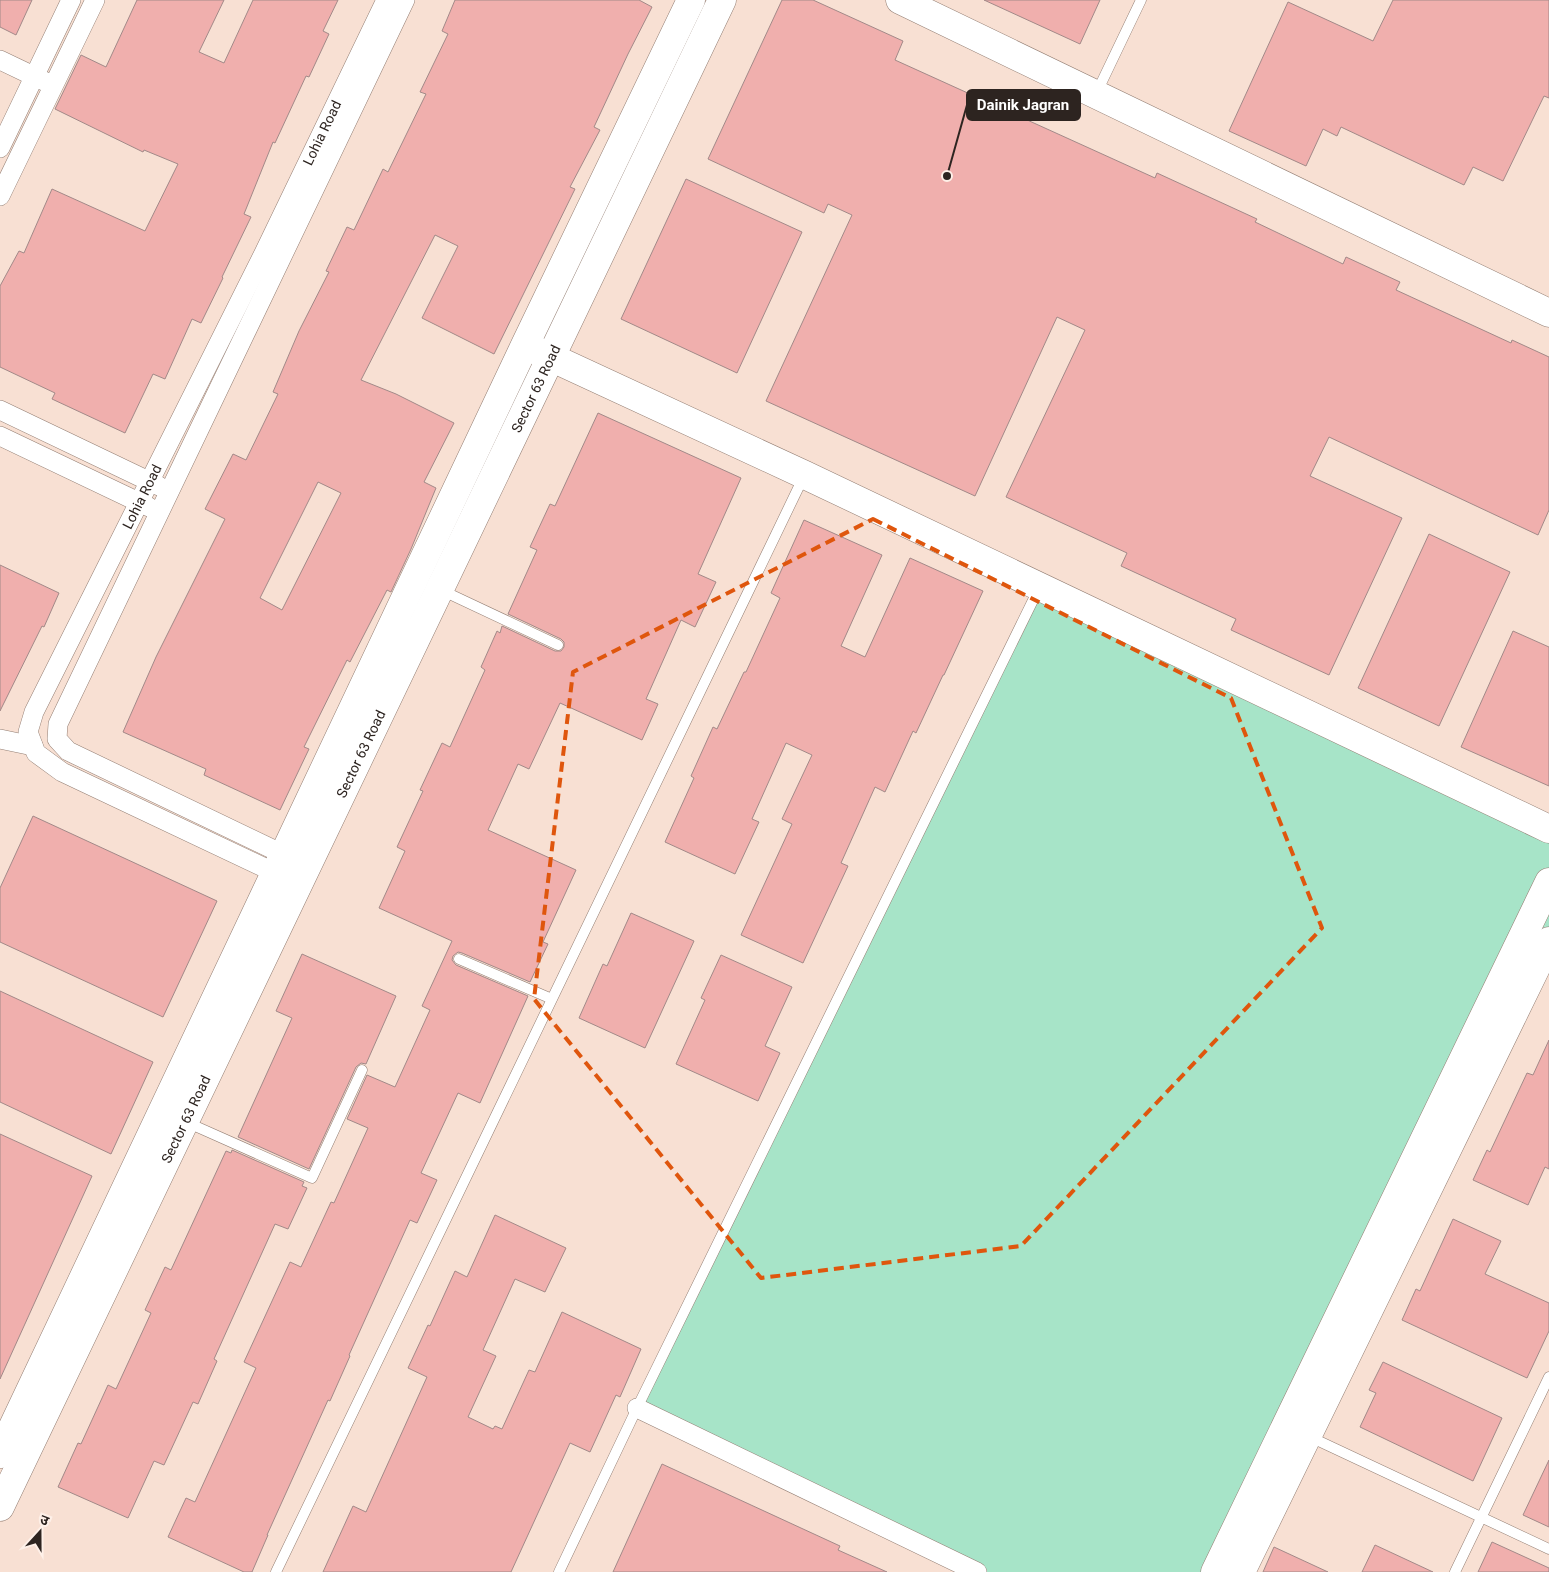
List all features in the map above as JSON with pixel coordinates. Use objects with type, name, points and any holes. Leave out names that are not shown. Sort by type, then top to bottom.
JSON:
[{"type":"street","points":[[0,148],[71,0]]},
{"type":"street","points":[[0,196],[94,0]]},
{"type":"street","name":"Lohia Road","points":[[33,746],[28,732],[34,712],[264,253],[386,0]]},
{"type":"street","name":"Lohia Road","points":[[291,869],[68,751],[57,739],[58,724],[405,0]]},
{"type":"street","name":"Sector 63 Road","points":[[0,1507],[184,1122],[291,869],[525,345],[691,0]]},
{"type":"street","name":"Sector 63 Road","points":[[0,1454],[291,869],[439,589],[722,0]]},
{"type":"street","points":[[900,0],[1549,312]]},
{"type":"street","points":[[0,60],[53,86]]},
{"type":"street","points":[[525,345],[1549,829]]},
{"type":"street","points":[[0,410],[169,491]]},
{"type":"street","points":[[0,436],[159,512]]},
{"type":"street","points":[[0,739],[33,746],[36,753],[62,772],[291,869]]},
{"type":"street","points":[[1241,1572],[1297,1430],[1549,882]]},
{"type":"street","points":[[1215,1572],[1297,1430],[1549,941]]},
{"type":"street","points":[[637,1408],[977,1572]]},
{"type":"lane","points":[[1096,94],[1141,0]]},
{"type":"lane","points":[[276,1572],[805,476]]},
{"type":"lane","points":[[559,1572],[637,1408],[1039,587]]},
{"type":"lane","points":[[439,589],[558,645]]},
{"type":"lane","points":[[459,959],[552,999]]},
{"type":"lane","points":[[184,1122],[312,1178],[362,1070]]},
{"type":"lane","points":[[1455,1572],[1549,1377]]},
{"type":"lane","points":[[1297,1430],[1549,1549]]},
{"type":"highlighted area","points":[[873,519],[1231,698],[1322,928],[1021,1246],[761,1278],[534,999],[573,672]]},
{"type":"green space","points":[[1039,587],[1549,829],[1549,936],[1219,1572],[977,1572],[637,1408]]},
{"type":"building","points":[[0,0],[32,0],[16,35],[0,27]]},
{"type":"building","points":[[137,0],[224,0],[199,52],[224,63],[253,0],[338,0],[323,31],[329,34],[309,77],[306,76],[275,143],[273,142],[244,214],[251,217],[201,323],[192,319],[165,379],[153,374],[125,433],[52,399],[55,393],[0,367],[0,286],[19,251],[24,253],[52,189],[145,231],[178,164],[144,150],[143,152],[55,109],[81,55],[106,67]]},
{"type":"building","points":[[455,0],[639,0],[652,7],[594,127],[600,130],[570,187],[575,189],[494,354],[422,318],[458,246],[435,235],[361,380],[396,394],[454,423],[424,482],[436,488],[411,549],[391,592],[387,590],[350,662],[347,660],[304,747],[309,749],[280,810],[204,775],[206,769],[123,732],[156,657],[225,519],[205,509],[233,454],[246,460],[278,394],[273,392],[299,331],[329,272],[326,271],[347,227],[354,230],[383,169],[388,172],[426,94],[420,92],[448,34],[442,31]],"holes":[[[318,482],[341,493],[282,610],[260,598]]]},
{"type":"building","points":[[782,0],[813,0],[903,41],[895,60],[1155,178],[1157,173],[1257,219],[1255,222],[1343,264],[1346,257],[1400,282],[1396,290],[1511,343],[1512,340],[1549,357],[1549,510],[1538,535],[1329,437],[1310,476],[1402,518],[1329,675],[1231,630],[1236,619],[1121,566],[1127,553],[1006,497],[1085,330],[1057,317],[975,496],[766,401],[852,215],[828,204],[824,213],[708,159]]},
{"type":"building","points":[[984,0],[1100,0],[1080,44]]},
{"type":"building","points":[[1393,0],[1549,0],[1549,98],[1544,96],[1503,181],[1473,167],[1464,185],[1341,127],[1337,136],[1323,129],[1306,166],[1229,131],[1288,2],[1373,41]]},
{"type":"building","points":[[686,179],[802,232],[737,373],[621,319]]},
{"type":"building","points":[[598,413],[741,478],[698,574],[716,582],[695,627],[681,620],[646,699],[658,704],[642,740],[560,703],[529,769],[518,764],[488,830],[576,870],[543,942],[548,944],[530,982],[462,953],[458,952],[453,956],[452,960],[456,965],[528,996],[480,1103],[458,1093],[421,1173],[437,1180],[417,1223],[410,1220],[252,1572],[244,1572],[168,1537],[186,1498],[195,1502],[256,1368],[244,1362],[290,1262],[301,1267],[331,1202],[334,1203],[368,1128],[347,1119],[367,1075],[395,1087],[430,1010],[422,1006],[452,941],[379,908],[405,851],[397,847],[423,791],[420,790],[442,743],[450,747],[485,670],[481,667],[497,631],[500,633],[502,626],[555,651],[561,651],[564,647],[564,642],[561,639],[508,614],[537,550],[530,547],[550,504],[555,506]]},
{"type":"building","points":[[804,520],[882,555],[841,646],[865,657],[910,558],[983,591],[916,733],[913,731],[885,792],[875,787],[841,863],[848,866],[803,963],[741,935],[792,824],[782,819],[812,755],[786,743],[752,819],[759,822],[735,874],[665,842],[694,778],[691,776],[713,727],[717,729],[780,598],[771,593]]},
{"type":"building","points":[[1429,534],[1510,572],[1439,726],[1358,688]]},
{"type":"building","points":[[0,565],[59,593],[44,627],[42,626],[0,711]]},
{"type":"building","points":[[1513,631],[1549,647],[1549,786],[1461,747]]},
{"type":"building","points":[[33,816],[217,901],[163,1017],[0,942],[0,888]]},
{"type":"building","points":[[631,913],[694,941],[645,1048],[579,1018],[603,964],[607,966]]},
{"type":"building","points":[[302,954],[396,996],[366,1064],[361,1063],[356,1067],[309,1169],[238,1137],[292,1018],[276,1011]]},
{"type":"building","points":[[721,955],[792,987],[765,1046],[780,1053],[758,1101],[676,1064],[705,1000],[701,998]]},
{"type":"building","points":[[0,991],[153,1062],[111,1154],[0,1102]]},
{"type":"building","points":[[1549,1040],[1549,1169],[1545,1167],[1528,1205],[1473,1180],[1487,1150],[1490,1152],[1527,1073],[1533,1075]]},
{"type":"building","points":[[0,1134],[92,1176],[0,1379]]},
{"type":"building","points":[[232,1150],[304,1182],[302,1186],[307,1188],[288,1229],[275,1224],[214,1359],[217,1361],[198,1404],[193,1402],[164,1465],[154,1461],[128,1518],[58,1487],[78,1443],[81,1444],[108,1385],[116,1389],[151,1313],[145,1310],[165,1267],[171,1270],[226,1151],[231,1153]]},
{"type":"building","points":[[495,1215],[566,1248],[545,1292],[515,1279],[483,1350],[496,1356],[468,1417],[493,1429],[495,1426],[502,1429],[529,1370],[535,1372],[562,1312],[641,1349],[620,1397],[616,1395],[590,1452],[570,1443],[511,1572],[323,1572],[353,1506],[366,1512],[427,1377],[408,1368],[455,1271],[467,1277]]},
{"type":"building","points":[[1453,1219],[1501,1241],[1485,1274],[1549,1303],[1549,1331],[1527,1378],[1402,1320],[1416,1289],[1420,1291]]},
{"type":"building","points":[[1383,1362],[1502,1418],[1473,1481],[1360,1427],[1376,1393],[1369,1390]]},
{"type":"building","points":[[1549,1460],[1549,1527],[1523,1515]]},
{"type":"building","points":[[662,1464],[840,1546],[838,1550],[887,1572],[613,1572]]},
{"type":"building","points":[[1492,1542],[1549,1568],[1549,1572],[1478,1572]]},
{"type":"building","points":[[1375,1545],[1433,1572],[1362,1572]]},
{"type":"building","points":[[1274,1547],[1328,1572],[1263,1572]]},
{"type":"place","name":"Dainik Jagran","points":[[947,176]]}]
